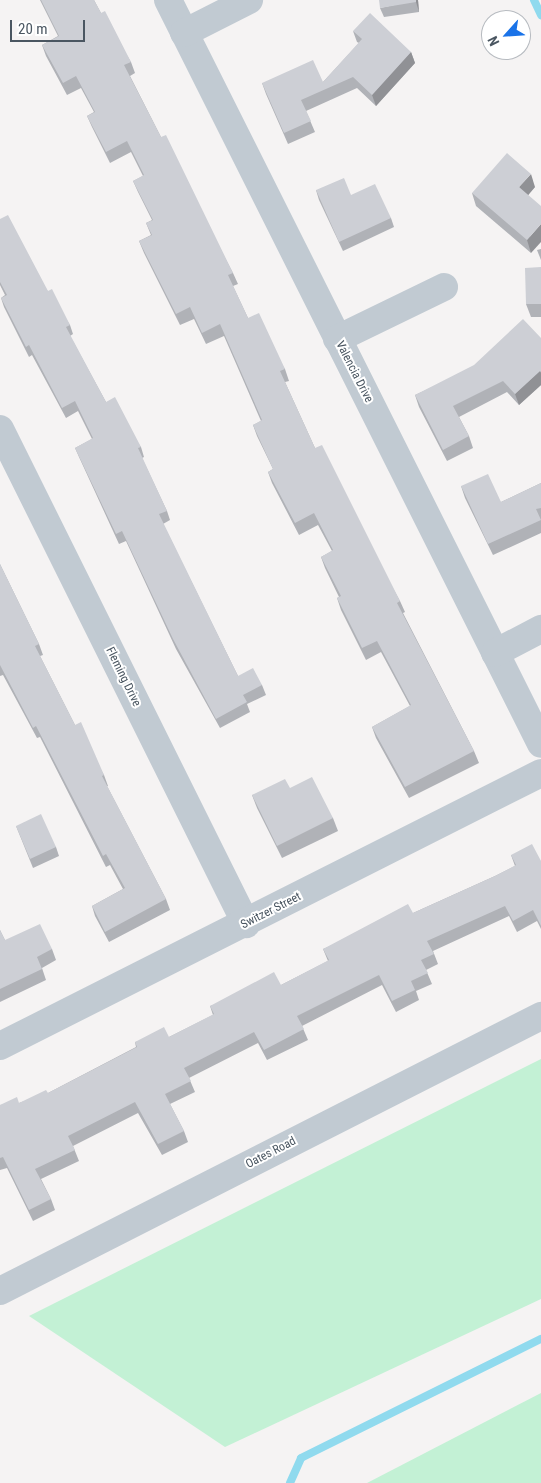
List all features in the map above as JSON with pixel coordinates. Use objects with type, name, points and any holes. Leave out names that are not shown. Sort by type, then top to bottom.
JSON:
[{"type":"street","name":"Valencia Drive","points":[[168,0],[541,744]]},
{"type":"street","points":[[184,33],[249,0]]},
{"type":"street","points":[[337,339],[444,287]]},
{"type":"street","name":"Fleming Drive","points":[[0,429],[246,924]]},
{"type":"street","points":[[495,653],[541,629]]},
{"type":"street","name":"Switzer Street","points":[[0,1046],[246,924],[541,773]]},
{"type":"street","name":"Oates Road","points":[[0,1291],[541,1016]]},
{"type":"green space","points":[[541,1059],[541,1299],[225,1447],[29,1316]]},
{"type":"green space","points":[[541,1393],[541,1483],[367,1483]]},
{"type":"building","points":[[41,0],[94,0],[101,13],[105,11],[131,62],[124,65],[161,137],[166,135],[233,273],[228,275],[248,318],[259,313],[285,369],[280,371],[315,448],[322,445],[400,601],[397,603],[474,751],[405,787],[372,727],[411,705],[377,641],[362,648],[337,598],[341,596],[321,557],[333,550],[314,513],[295,523],[268,472],[273,469],[253,425],[262,420],[220,324],[202,333],[190,307],[176,314],[139,241],[152,235],[146,223],[153,220],[133,181],[144,175],[127,141],[106,152],[87,116],[95,112],[76,76],[63,83],[42,45],[59,36]]},
{"type":"building","points":[[379,0],[416,0],[416,2],[380,8]]},
{"type":"building","points":[[370,13],[411,52],[372,95],[353,77],[301,100],[311,121],[284,133],[262,83],[313,60],[323,82],[362,39],[353,31]]},
{"type":"building","points":[[507,153],[531,174],[519,187],[541,206],[541,224],[527,240],[472,193]]},
{"type":"building","points":[[344,178],[351,195],[375,184],[391,218],[339,242],[316,190]]},
{"type":"building","points":[[8,215],[48,291],[52,289],[70,325],[66,327],[106,402],[115,397],[141,447],[138,448],[167,511],[159,514],[238,676],[253,668],[262,685],[243,695],[247,702],[216,719],[173,639],[122,531],[116,534],[75,448],[93,438],[75,401],[62,408],[29,345],[26,347],[1,298],[7,295],[0,282],[0,219]]},
{"type":"building","points":[[541,267],[541,304],[526,304],[525,268]]},
{"type":"building","points":[[523,319],[541,338],[541,372],[515,394],[503,381],[453,406],[469,436],[443,450],[415,395],[474,365]]},
{"type":"building","points":[[488,474],[501,502],[541,483],[541,508],[536,509],[541,520],[488,544],[461,486]]},
{"type":"building","points":[[0,564],[39,644],[35,646],[75,725],[81,722],[104,775],[102,776],[166,899],[105,932],[92,906],[125,888],[106,854],[103,856],[36,726],[33,728],[0,665]]},
{"type":"building","points":[[312,777],[333,818],[277,846],[252,795],[285,779],[290,788]]},
{"type":"building","points":[[41,814],[56,847],[30,859],[16,826]]},
{"type":"building","points":[[532,844],[541,861],[541,926],[533,910],[513,921],[505,906],[427,941],[434,954],[421,960],[428,973],[411,981],[415,990],[392,1001],[379,975],[297,1016],[304,1029],[264,1050],[254,1032],[184,1068],[191,1081],[165,1094],[184,1131],[158,1144],[135,1102],[68,1136],[75,1150],[35,1169],[51,1199],[29,1210],[3,1157],[0,1158],[0,1105],[17,1097],[19,1103],[46,1090],[48,1093],[137,1047],[135,1042],[164,1027],[169,1037],[214,1014],[210,1006],[274,972],[281,985],[329,960],[323,949],[408,904],[413,913],[495,876],[516,865],[511,855]]},
{"type":"building","points":[[40,924],[52,949],[37,957],[42,969],[0,989],[0,930],[5,940]]},
{"type":"waterway","points":[[534,0],[541,15]]},
{"type":"waterway","points":[[290,1483],[301,1458],[541,1339]]}]
